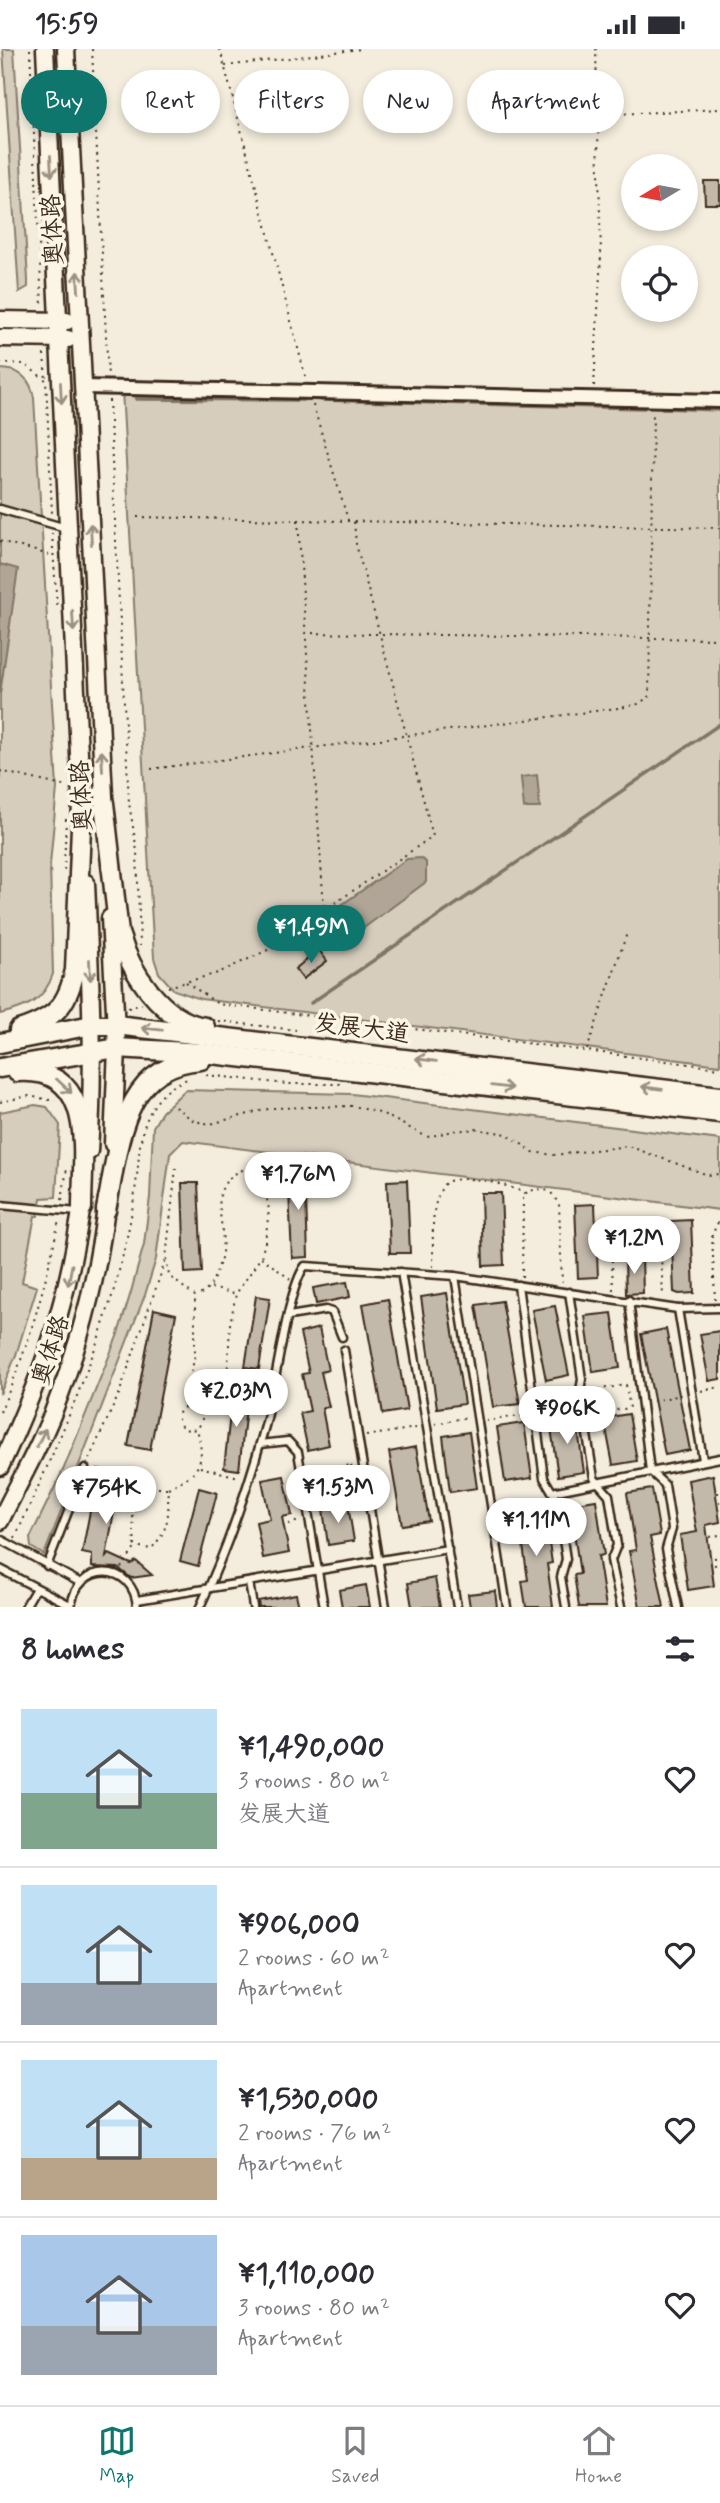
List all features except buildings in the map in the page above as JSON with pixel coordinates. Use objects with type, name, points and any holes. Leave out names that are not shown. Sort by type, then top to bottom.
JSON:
[{"type":"main road","name":"奥体路","points":[[0,1467],[36,1389],[64,1303],[81,1210],[92,1103],[92,1025],[70,561],[60,526],[50,321],[45,49]]},
{"type":"main road","name":"奥体路","points":[[0,1521],[51,1417],[89,1303],[106,1210],[115,1131],[116,1025],[66,49]]},
{"type":"main road","points":[[0,320],[80,321]]},
{"type":"main road","points":[[0,338],[81,339]]},
{"type":"main road","points":[[0,1037],[38,1024],[55,1014],[70,993],[75,970],[82,803]]},
{"type":"main road","points":[[104,803],[119,933],[125,952],[142,983],[176,1015],[196,1026],[347,1051]]},
{"type":"main road","name":"发展大道","points":[[0,1043],[92,1025],[116,1025],[720,1096]]},
{"type":"main road","name":"发展大道","points":[[0,1068],[92,1050],[117,1048],[346,1077],[720,1113]]},
{"type":"main road","points":[[106,1210],[128,1110],[139,1089],[158,1073],[198,1060],[346,1077]]},
{"type":"main road","points":[[0,1074],[41,1073],[65,1084],[71,1093],[82,1130],[81,1210]]},
{"type":"street","points":[[84,387],[720,401]]},
{"type":"lane","points":[[0,509],[60,526]]},
{"type":"lane","points":[[0,1205],[81,1210]]},
{"type":"lane","points":[[201,1607],[260,1444],[297,1283],[305,1266],[455,1276],[678,1309],[718,1308]]},
{"type":"lane","points":[[401,1272],[457,1607]]},
{"type":"lane","points":[[455,1276],[507,1607]]},
{"type":"lane","points":[[520,1285],[544,1478],[557,1500],[566,1559],[561,1577],[566,1607]]},
{"type":"lane","points":[[566,1291],[582,1379],[580,1395],[594,1478],[609,1495],[617,1545],[611,1560],[621,1607]]},
{"type":"lane","points":[[629,1300],[650,1471],[665,1485],[672,1529],[666,1549],[678,1607]]},
{"type":"lane","points":[[678,1309],[704,1460]]},
{"type":"lane","points":[[289,1316],[327,1310],[332,1312],[342,1337]]},
{"type":"lane","points":[[344,1350],[386,1607]]},
{"type":"lane","points":[[260,1444],[288,1441],[298,1452],[324,1607]]},
{"type":"lane","points":[[552,1492],[720,1458]]},
{"type":"lane","points":[[47,1566],[85,1468]]},
{"type":"lane","points":[[0,1539],[79,1583]]},
{"type":"lane","points":[[0,1569],[71,1606],[79,1583],[93,1574],[116,1574],[127,1581],[137,1603],[448,1549]]},
{"type":"lane","points":[[249,1582],[253,1607]]},
{"type":"lane","points":[[25,1607],[36,1588]]},
{"type":"path","points":[[30,49],[50,321]]},
{"type":"path","points":[[92,49],[129,803],[137,851],[141,951]]},
{"type":"path","points":[[220,49],[309,392],[348,521]]},
{"type":"path","points":[[224,66],[361,49]]},
{"type":"path","points":[[596,49],[596,70]]},
{"type":"path","points":[[624,114],[720,109]]},
{"type":"path","points":[[593,398],[600,306],[596,133]]},
{"type":"path","points":[[51,338],[46,380],[60,526],[54,556],[57,608]]},
{"type":"path","points":[[0,363],[24,364],[46,380]]},
{"type":"path","points":[[151,769],[407,737],[638,704],[649,697],[653,399]]},
{"type":"path","points":[[137,517],[720,528]]},
{"type":"path","points":[[298,520],[324,911]]},
{"type":"path","points":[[157,997],[167,988],[218,973],[299,933],[324,911],[433,836],[356,544],[354,521]]},
{"type":"path","points":[[0,541],[70,561]]},
{"type":"path","points":[[305,633],[720,639]]},
{"type":"path","points":[[0,771],[68,787]]},
{"type":"path","points":[[64,870],[66,815]]},
{"type":"path","points":[[587,1051],[627,933]]},
{"type":"path","points":[[185,982],[218,1004],[720,1069]]},
{"type":"path","points":[[140,1012],[142,983]]},
{"type":"path","points":[[214,1021],[300,1031]]},
{"type":"path","points":[[197,1075],[288,1084],[346,1077]]},
{"type":"path","points":[[11,1546],[78,1399],[102,1329],[124,1258],[136,1198],[144,1124],[162,1094],[188,1079]]},
{"type":"path","points":[[0,1102],[29,1096],[53,1099],[59,1104]]},
{"type":"path","points":[[175,1107],[194,1121],[210,1124],[272,1108],[354,1105],[383,1114],[427,1137],[477,1129],[507,1135],[533,1152],[554,1154],[628,1146],[708,1175],[720,1174]]},
{"type":"path","points":[[0,1412],[17,1374],[42,1300],[68,1163]]},
{"type":"path","points":[[85,1468],[119,1394],[166,1258],[176,1168]]},
{"type":"path","points":[[116,1574],[137,1546],[133,1517],[144,1488],[167,1488],[193,1476],[199,1467],[201,1446],[197,1429],[202,1422],[208,1390],[228,1366],[230,1324],[236,1294],[261,1257],[269,1225],[267,1190],[262,1173],[247,1168],[227,1180],[220,1189],[223,1251],[210,1287],[195,1296]]},
{"type":"path","points":[[433,1275],[435,1206],[439,1190],[453,1179],[499,1185],[526,1193],[536,1189],[550,1191],[559,1204],[566,1291]]},
{"type":"path","points":[[520,1285],[523,1199],[526,1193]]},
{"type":"path","points":[[718,1308],[712,1235],[720,1218]]},
{"type":"path","points":[[613,1298],[611,1233],[622,1230],[627,1223],[635,1220],[643,1223],[647,1230],[644,1243],[632,1246],[625,1242],[622,1230]]},
{"type":"path","points":[[647,1230],[660,1234],[664,1306]]},
{"type":"path","points":[[261,1257],[281,1275],[297,1283]]},
{"type":"path","points":[[166,1258],[169,1276],[195,1296]]},
{"type":"path","points":[[210,1287],[236,1294]]},
{"type":"path","points":[[195,1296],[195,1356],[188,1387],[193,1406],[202,1414]]},
{"type":"path","points":[[626,1385],[630,1408],[590,1414],[587,1391],[626,1385]]},
{"type":"path","points":[[641,1403],[720,1387]]},
{"type":"path","points":[[534,1403],[580,1395]]},
{"type":"path","points":[[193,1406],[182,1410],[178,1421],[186,1430],[197,1429]]},
{"type":"path","points":[[478,1422],[535,1413]]},
{"type":"path","points":[[351,1465],[355,1489],[326,1494],[321,1470],[336,1468],[351,1465]]},
{"type":"path","points":[[199,1467],[249,1479]]},
{"type":"path","points":[[336,1468],[339,1492]]},
{"type":"path","points":[[304,1485],[353,1477]]},
{"type":"path","points":[[137,1546],[151,1549],[164,1535],[169,1519],[167,1488]]},
{"type":"path","points":[[288,1524],[310,1520]]},
{"type":"path","points":[[710,1537],[719,1535],[720,1539]]},
{"type":"path","points":[[714,1558],[720,1557]]},
{"type":"path","points":[[714,1565],[720,1564]]},
{"type":"shaded area","points":[[3,49],[14,49],[28,280],[28,287],[19,292]]},
{"type":"shaded area","points":[[0,369],[23,376],[30,385],[34,398],[57,788],[50,865],[53,974],[45,991],[33,1002],[0,1014]]},
{"type":"shaded area","points":[[122,390],[720,402],[720,1065],[201,999],[174,990],[159,973],[154,958]]},
{"type":"shaded area","points":[[0,564],[18,569],[0,694]]},
{"type":"shaded area","points":[[537,775],[540,808],[524,808],[521,777]]},
{"type":"shaded area","points":[[420,858],[426,862],[426,882],[338,947],[321,921],[324,917],[407,859]]},
{"type":"shaded area","points":[[185,1090],[352,1094],[720,1140],[720,1210],[183,1141],[170,1154],[156,1259],[145,1295],[44,1555],[31,1547],[30,1538],[64,1468],[118,1334],[144,1244],[150,1197],[153,1127],[162,1112]]},
{"type":"shaded area","points":[[35,1105],[47,1107],[60,1125],[56,1197],[41,1198],[38,1216],[35,1216],[22,1282],[37,1287],[16,1355],[0,1394],[0,1112]]},
{"type":"waterway","points":[[136,399],[303,400]]},
{"type":"waterway","points":[[321,400],[644,408]]},
{"type":"waterway","points":[[662,408],[720,410]]},
{"type":"waterway","points":[[311,1003],[720,724]]}]
